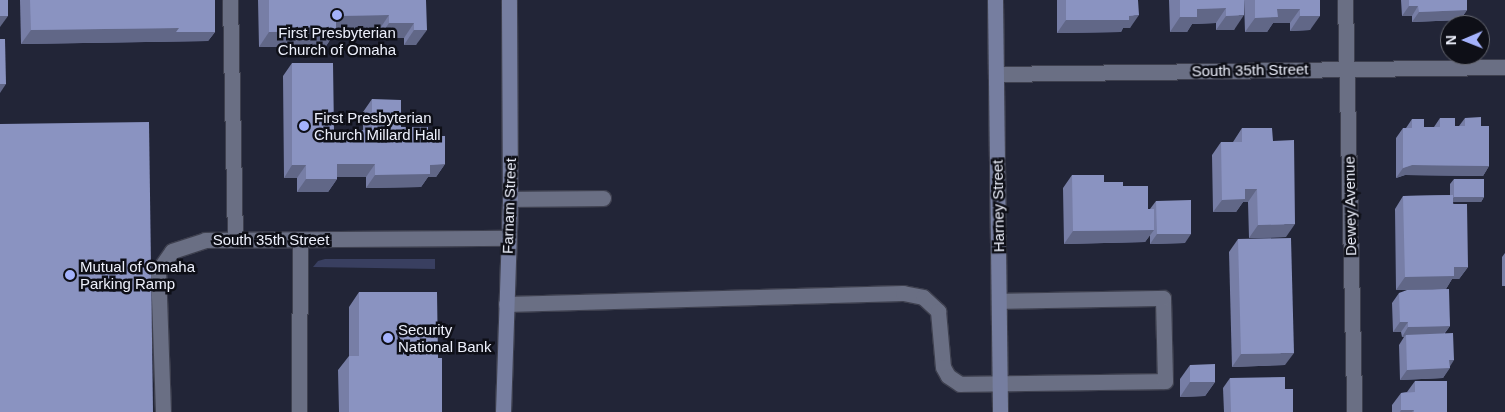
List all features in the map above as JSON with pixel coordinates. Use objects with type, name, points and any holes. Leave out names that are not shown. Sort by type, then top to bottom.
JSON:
[{"type":"main road","name":"Farnam Street","points":[[503,412],[510,199],[510,0]]},
{"type":"main road","name":"Harney Street","points":[[995,0],[1000,412]]},
{"type":"street","points":[[230,0],[234,240]]},
{"type":"street","name":"Dewey Avenue","points":[[1346,0],[1354,412]]},
{"type":"street","name":"South 35th Street","points":[[996,74],[1505,67]]},
{"type":"street","points":[[510,199],[603,198]]},
{"type":"street","name":"South 35th Street","points":[[163,412],[158,271],[172,251],[205,240],[508,238]]},
{"type":"street","points":[[299,412],[300,240]]},
{"type":"street","points":[[506,304],[903,293],[923,297],[938,311],[939,345],[948,376],[960,384],[1165,381],[1163,298],[999,301]]},
{"type":"shaded area","points":[[325,259],[435,259],[435,269],[313,267],[318,261]]},
{"type":"building","points":[[0,0],[8,0],[8,16],[0,16]]},
{"type":"building","points":[[30,0],[179,0],[179,28],[31,30]]},
{"type":"building","points":[[179,0],[215,0],[215,32],[176,32],[179,28]]},
{"type":"building","points":[[269,0],[426,0],[427,30],[414,30],[414,23],[389,23],[389,15],[336,16],[336,31],[269,32]]},
{"type":"building","points":[[1066,0],[1138,0],[1139,15],[1129,16],[1129,20],[1066,20]]},
{"type":"building","points":[[1180,0],[1244,0],[1244,15],[1226,16],[1226,8],[1197,9],[1197,17],[1180,17]]},
{"type":"building","points":[[1255,0],[1320,0],[1320,16],[1300,16],[1300,9],[1277,9],[1278,17],[1255,18]]},
{"type":"building","points":[[1409,0],[1467,0],[1467,10],[1419,12],[1418,6],[1409,6]]},
{"type":"building","points":[[0,39],[5,39],[6,84],[0,84]]},
{"type":"building","name":"First Presbyterian Church Millard Hall","points":[[292,63],[333,63],[334,131],[372,130],[372,99],[401,100],[401,127],[428,127],[428,136],[445,136],[445,164],[430,165],[430,174],[375,175],[375,164],[337,164],[337,179],[306,179],[306,165],[292,165]]},
{"type":"building","points":[[1481,117],[1481,126],[1489,126],[1489,166],[1412,165],[1403,168],[1403,128],[1412,128],[1412,119],[1424,119],[1424,127],[1440,127],[1440,118],[1455,118],[1455,126],[1465,126],[1465,118]]},
{"type":"building","name":"Mutual of Omaha Parking Ramp","points":[[149,122],[153,412],[0,412],[0,124]]},
{"type":"building","points":[[1242,128],[1272,128],[1273,141],[1294,140],[1295,224],[1258,225],[1257,189],[1245,189],[1245,199],[1222,200],[1221,142],[1242,142]]},
{"type":"building","points":[[1072,175],[1104,175],[1104,182],[1123,182],[1123,186],[1148,186],[1148,209],[1154,209],[1154,230],[1073,231]]},
{"type":"building","points":[[1454,179],[1484,179],[1484,197],[1454,197]]},
{"type":"building","points":[[1453,195],[1453,204],[1467,204],[1468,267],[1454,267],[1454,276],[1405,277],[1403,196]]},
{"type":"building","points":[[1191,200],[1191,234],[1157,234],[1156,201]]},
{"type":"building","points":[[1291,238],[1294,353],[1241,354],[1238,239]]},
{"type":"building","points":[[1449,289],[1450,326],[1408,327],[1408,322],[1400,322],[1399,293],[1407,290]]},
{"type":"building","name":"Security National Bank","points":[[359,292],[437,292],[438,358],[442,358],[442,412],[349,412],[349,356],[359,356]]},
{"type":"building","points":[[1453,333],[1454,360],[1449,360],[1450,368],[1407,370],[1406,335]]},
{"type":"building","points":[[1215,364],[1215,382],[1190,382],[1190,365]]},
{"type":"building","points":[[1285,377],[1285,389],[1293,389],[1293,412],[1231,412],[1230,378]]},
{"type":"building","points":[[1415,381],[1447,381],[1447,412],[1401,410],[1401,393],[1415,392]]},
{"type":"place","name":"First Presbyterian Church of Omaha","points":[[337,15]]},
{"type":"place","name":"First Presbyterian Church Millard Hall","points":[[304,126]]},
{"type":"place","name":"Mutual of Omaha Parking Ramp","points":[[70,275]]},
{"type":"place","name":"Security National Bank","points":[[388,338]]}]
